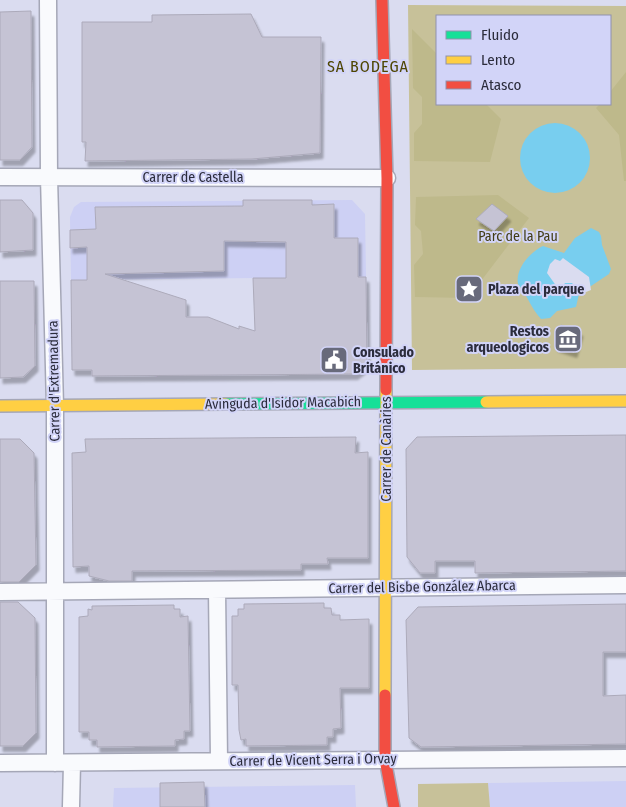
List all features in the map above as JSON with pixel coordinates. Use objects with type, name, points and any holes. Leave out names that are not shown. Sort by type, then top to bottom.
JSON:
[{"type":"street","name":"Carrer d'Extremadura","points":[[48,0],[49,177],[55,406],[54,591],[63,763],[72,807]]},
{"type":"street","name":"Carrer de Canàries","points":[[382,0],[387,178],[385,760],[394,807]]},
{"type":"street","name":"Carrer de Castella","points":[[0,178],[387,178]]},
{"type":"street","name":"Avinguda d'Isidor Macabich","points":[[0,406],[626,401]]},
{"type":"street","name":"Carrer del Bisbe González Abarca","points":[[0,592],[626,585]]},
{"type":"street","points":[[217,590],[219,761]]},
{"type":"street","name":"Carrer de Vicent Serra i Orvay","points":[[0,763],[626,758]]},
{"type":"shaded area","points":[[412,29],[436,53],[436,105],[487,105],[501,119],[490,162],[414,161],[414,133],[422,124],[422,97],[413,88]]},
{"type":"shaded area","points":[[626,72],[626,181],[624,181],[619,135],[596,108],[599,105],[611,105],[611,91]]},
{"type":"shaded area","points":[[555,123],[568,126],[580,133],[587,145],[590,158],[587,171],[580,183],[568,190],[555,193],[542,190],[530,183],[523,171],[520,158],[523,145],[530,133],[542,126]]},
{"type":"shaded area","points":[[498,195],[529,218],[468,298],[415,297],[414,265],[423,254],[421,231],[415,225],[416,197]]},
{"type":"shaded area","points":[[352,200],[365,214],[366,277],[71,280],[70,217],[74,207],[81,202]]},
{"type":"shaded area","points":[[591,228],[599,232],[601,236],[602,245],[611,269],[609,274],[579,294],[576,307],[557,311],[550,318],[541,319],[518,284],[521,267],[533,252],[543,246],[564,253],[575,238]]},
{"type":"shaded area","points":[[626,781],[626,807],[490,807],[488,783]]},
{"type":"shaded area","points":[[355,785],[356,807],[113,807],[114,788]]},
{"type":"green space","name":"Parc de la Pau","points":[[408,5],[626,6],[626,368],[412,370]]},
{"type":"green space","points":[[488,783],[490,807],[418,807],[418,784]]},
{"type":"pier","points":[[563,258],[589,277],[591,290],[586,292],[579,291],[572,283],[565,283],[563,286],[557,287],[547,273],[550,264],[555,259],[560,261]]},
{"type":"building","points":[[31,11],[32,147],[20,160],[0,160],[0,12]]},
{"type":"building","points":[[251,14],[262,37],[321,37],[320,153],[252,159],[85,161],[86,142],[82,142],[82,22],[152,22],[152,15]]},
{"type":"building","points":[[0,200],[22,200],[33,213],[33,250],[0,252]]},
{"type":"building","points":[[243,200],[312,200],[312,205],[334,204],[334,238],[358,238],[358,277],[366,277],[367,365],[355,374],[92,376],[92,370],[72,370],[71,280],[87,280],[87,247],[70,248],[70,230],[96,229],[95,207],[243,206]],"holes":[[[224,241],[286,242],[286,278],[253,278],[255,331],[239,326],[239,329],[208,317],[186,317],[186,300],[105,274],[224,271]]]},
{"type":"building","points":[[492,204],[508,216],[494,231],[476,219]]},
{"type":"building","points":[[0,281],[34,281],[35,366],[23,377],[0,378]]},
{"type":"building","name":"Restos arqueologicos","points":[[561,325],[580,331],[574,352],[555,346]]},
{"type":"building","points":[[626,435],[626,571],[475,573],[475,561],[435,561],[435,573],[420,573],[407,557],[406,449],[417,437]]},
{"type":"building","points":[[356,437],[355,453],[368,452],[368,558],[327,558],[328,564],[301,564],[301,570],[132,571],[132,581],[109,581],[89,576],[89,566],[73,567],[72,453],[86,452],[85,439]]},
{"type":"building","points":[[0,439],[20,439],[34,453],[36,565],[19,582],[0,582]]},
{"type":"building","points":[[0,602],[18,602],[35,618],[36,733],[23,746],[0,746]]},
{"type":"building","points":[[324,603],[324,608],[331,608],[332,615],[340,615],[340,620],[369,619],[369,688],[340,688],[341,728],[333,729],[333,737],[327,737],[327,745],[246,746],[246,739],[241,740],[239,730],[238,685],[232,685],[232,616],[238,616],[238,609],[244,609],[244,604]]},
{"type":"building","points":[[626,604],[626,652],[603,652],[603,696],[626,695],[626,744],[421,747],[409,738],[406,620],[418,607]]},
{"type":"building","points":[[174,605],[174,609],[180,609],[180,617],[188,616],[190,731],[184,731],[184,739],[175,740],[175,746],[97,747],[97,740],[89,740],[89,732],[79,732],[79,617],[88,616],[88,609],[92,610],[92,606]]},
{"type":"building","points":[[204,782],[205,807],[160,807],[160,783]]},
{"type":"traffic: fast","points":[[226,404],[486,402]]},
{"type":"traffic: slow","points":[[385,695],[386,390]]},
{"type":"traffic: slow","points":[[486,402],[626,401]]},
{"type":"traffic: slow","points":[[0,406],[226,404]]},
{"type":"traffic: jam","points":[[382,0],[387,178],[386,390]]},
{"type":"traffic: jam","points":[[385,695],[385,759],[394,807]]},
{"type":"place","name":"Plaza del parque","points":[[469,289]]},
{"type":"place","name":"Restos arqueologicos","points":[[568,339]]},
{"type":"place","name":"Consulado Británico","points":[[334,360]]},
{"type":"district","name":"SA BODEGA","points":[[368,66]]}]
